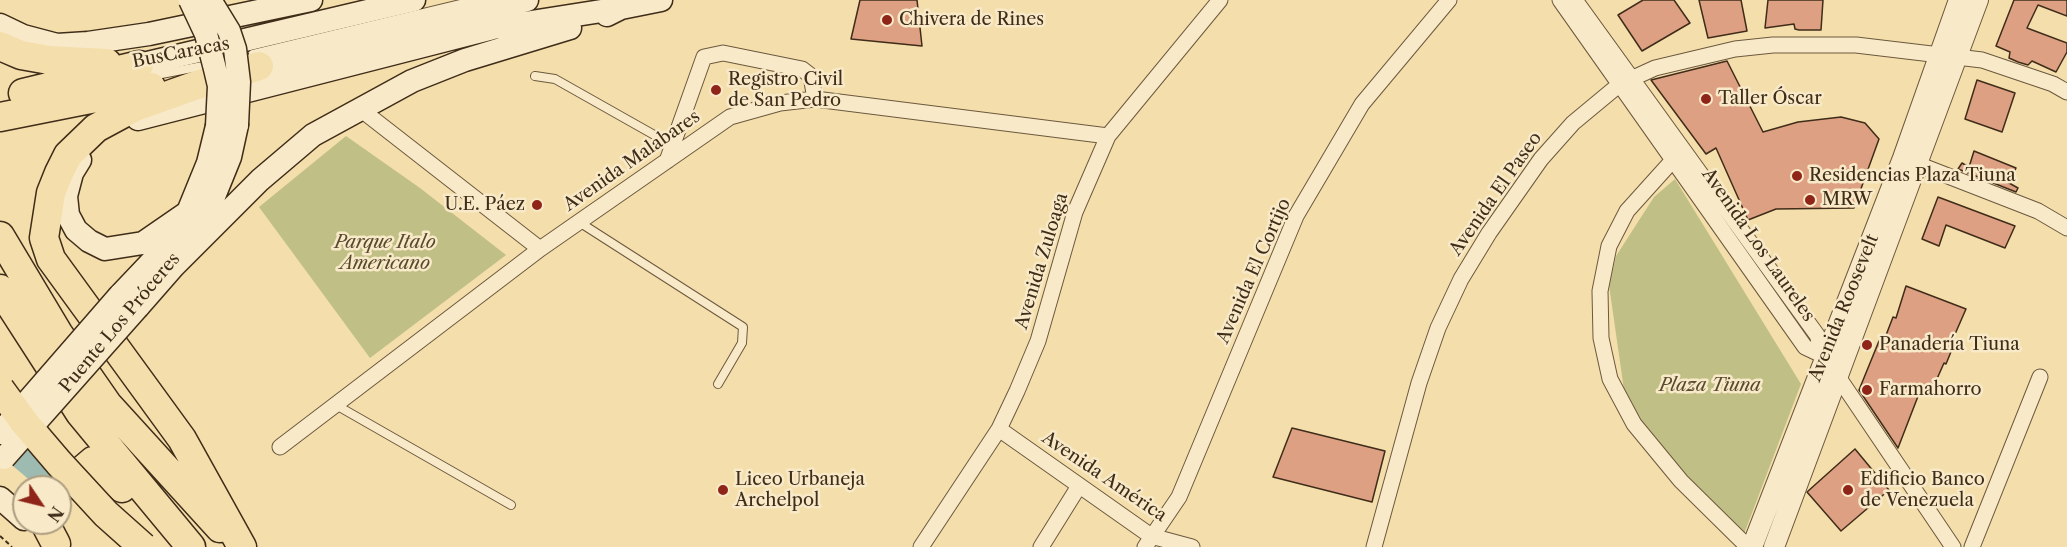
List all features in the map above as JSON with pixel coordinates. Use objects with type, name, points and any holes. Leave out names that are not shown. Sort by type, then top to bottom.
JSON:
[{"type":"highway","points":[[0,46],[21,55],[134,74]]},
{"type":"highway","points":[[0,117],[259,66]]},
{"type":"highway","points":[[240,547],[182,439],[51,259],[45,238],[51,193],[59,173],[68,155],[96,128],[135,107],[259,66]]},
{"type":"highway","points":[[0,97],[51,88],[100,72],[134,74]]},
{"type":"highway","points":[[0,236],[58,333],[108,405],[240,547]]},
{"type":"highway","points":[[0,289],[80,413],[190,547]]},
{"type":"highway","points":[[0,389],[24,422],[59,463],[106,514],[143,547]]},
{"type":"highway","points":[[72,477],[87,463],[97,463],[165,529],[190,547]]},
{"type":"main road","name":"Puente Los Próceres","points":[[2,461],[129,301],[188,212],[227,125],[206,34],[190,0]]},
{"type":"main road","name":"Puente Los Próceres","points":[[0,434],[129,301],[172,267],[222,179],[227,125],[239,82],[235,49],[228,31],[210,0]]},
{"type":"main road","points":[[0,25],[23,36],[57,45],[88,43],[149,34],[312,0]]},
{"type":"main road","points":[[259,66],[527,0]]},
{"type":"main road","points":[[188,212],[143,243],[105,249],[89,241],[76,230],[68,215],[66,196],[72,173],[83,156],[100,140],[133,121],[493,28],[662,0]]},
{"type":"main road","points":[[134,74],[404,1]]},
{"type":"main road","points":[[172,267],[280,162],[313,135],[359,108],[412,81],[465,60],[591,22],[621,8]]},
{"type":"main road","points":[[0,498],[12,508]]},
{"type":"street","name":"Avenida Zuloaga","points":[[921,547],[999,429],[1038,341],[1075,212],[1108,136],[1221,0]]},
{"type":"street","name":"Avenida El Cortijo","points":[[1148,542],[1179,497],[1296,216],[1362,104],[1449,0]]},
{"type":"street","name":"Avenida Los Laureles","points":[[1560,0],[1625,81],[1678,154],[1818,334],[1824,356],[1839,376]]},
{"type":"street","name":"Avenida Los Laureles","points":[[1575,0],[1625,81]]},
{"type":"street","name":"Avenida Roosevelt","points":[[1950,56],[1959,0]]},
{"type":"street","name":"Avenida Roosevelt","points":[[1774,547],[1839,376],[1911,161],[1950,56],[1978,0]]},
{"type":"street","name":"Avenida El Paseo","points":[[1374,547],[1419,383],[1438,328],[1461,279],[1489,233],[1541,159],[1573,123],[1625,81],[1699,56],[1773,45],[1856,45],[1950,56],[2005,66],[2067,92]]},
{"type":"street","points":[[667,161],[704,57],[723,53],[802,69],[811,76],[815,99]]},
{"type":"street","name":"Avenida Malabares","points":[[280,447],[540,249],[729,117],[780,103],[815,99],[1108,136]]},
{"type":"street","points":[[359,108],[540,249]]},
{"type":"street","points":[[1678,154],[1627,211],[1609,246],[1600,291],[1601,338],[1610,379],[1634,424],[1681,481],[1750,547]]},
{"type":"street","name":"Avenida Roosevelt","points":[[1750,547],[1824,356],[1911,161]]},
{"type":"street","points":[[1911,161],[2038,211],[2067,228]]},
{"type":"street","points":[[1839,376],[1953,547]]},
{"type":"street","points":[[1972,547],[2040,377]]},
{"type":"street","name":"Avenida América","points":[[999,429],[1079,486],[1148,542],[1192,547]]},
{"type":"street","points":[[1041,547],[1079,486]]},
{"type":"lane","name":"BusCaracas","points":[[134,74],[165,75],[477,0]]},
{"type":"lane","name":"BusCaracas","points":[[259,66],[316,40]]},
{"type":"lane","points":[[536,76],[555,80],[672,145]]},
{"type":"lane","points":[[579,222],[743,327],[742,344],[718,384]]},
{"type":"lane","points":[[336,405],[511,505]]},
{"type":"path","points":[[0,536],[12,547]]},
{"type":"green space","name":"Parque Italo Americano","points":[[346,136],[420,188],[506,255],[370,358],[259,207]]},
{"type":"green space","name":"Plaza Tiuna","points":[[1675,179],[1801,384],[1744,534],[1659,456],[1624,390],[1609,285],[1616,256],[1654,197]]},
{"type":"building","name":"Chivera de Rines","points":[[860,0],[917,0],[922,46],[851,39]]},
{"type":"building","points":[[1643,0],[1674,0],[1690,23],[1642,51],[1618,15]]},
{"type":"building","points":[[1699,0],[1741,0],[1747,31],[1708,38]]},
{"type":"building","points":[[1768,0],[1823,0],[1821,30],[1799,30],[1795,29],[1794,24],[1765,28]]},
{"type":"building","points":[[2014,0],[2067,0],[2067,16],[2038,5],[2027,28],[2067,43],[2067,52],[2056,72],[2032,61],[2028,65],[2018,62],[2009,58],[2010,52],[1996,46]]},
{"type":"building","name":"Residencias Plaza Tiuna","points":[[1727,61],[1763,132],[1798,122],[1841,117],[1865,123],[1879,139],[1854,208],[1776,209],[1748,220],[1716,148],[1706,154],[1651,80]]},
{"type":"building","points":[[1977,80],[2015,93],[2002,132],[1965,119]]},
{"type":"building","points":[[1974,151],[2016,168],[2009,183],[2018,188],[2016,192],[1958,169],[1962,163],[1969,167]]},
{"type":"building","points":[[1938,197],[2015,226],[2005,248],[1946,225],[1939,246],[1922,239]]},
{"type":"building","points":[[1906,286],[1966,309],[1952,341],[1955,342],[1946,364],[1944,363],[1932,390],[1922,386],[1898,448],[1859,390],[1879,341],[1883,343],[1893,317],[1896,318]]},
{"type":"building","points":[[1292,428],[1385,451],[1372,502],[1273,477]]},
{"type":"building","name":"Edificio Banco de Venezuela","points":[[1855,449],[1889,490],[1841,531],[1807,492]]},
{"type":"waterway","points":[[0,438],[44,475]]},
{"type":"place","name":"Chivera de Rines","points":[[887,20]]},
{"type":"place","name":"Registro Civil de San Pedro","points":[[716,90]]},
{"type":"place","name":"Taller Óscar","points":[[1706,99]]},
{"type":"place","name":"Residencias Plaza Tiuna","points":[[1797,176]]},
{"type":"place","name":"MRW","points":[[1810,200]]},
{"type":"place","name":"U.E. Páez","points":[[537,205]]},
{"type":"place","name":"Panadería Tiuna","points":[[1867,345]]},
{"type":"place","name":"Farmahorro","points":[[1867,390]]},
{"type":"place","name":"Liceo Urbaneja Archelpol","points":[[723,490]]},
{"type":"place","name":"Edificio Banco de Venezuela","points":[[1848,490]]}]
